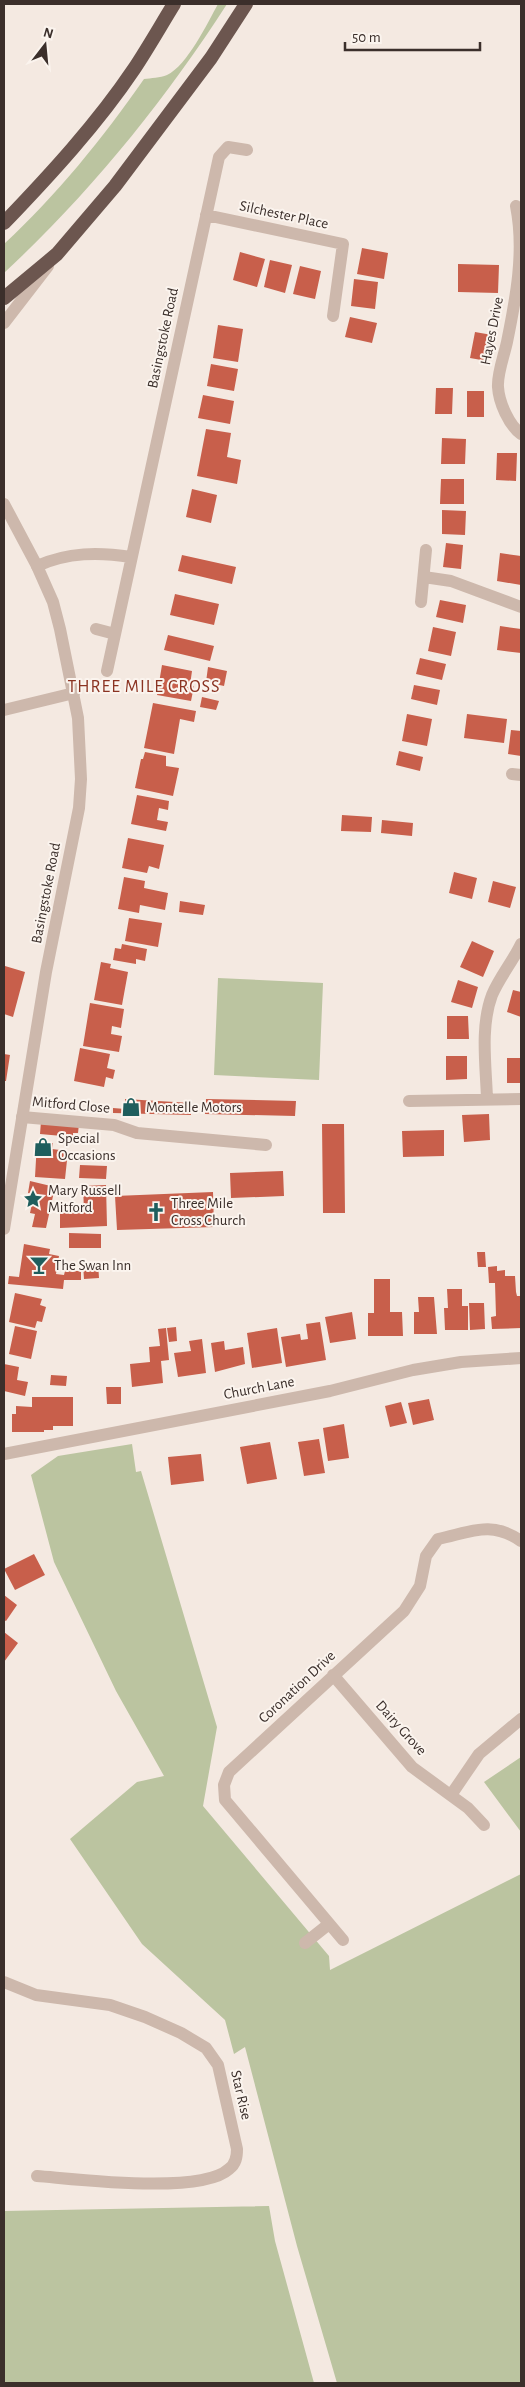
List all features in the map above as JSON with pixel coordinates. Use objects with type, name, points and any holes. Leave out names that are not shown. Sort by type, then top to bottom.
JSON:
[{"type":"highway","points":[[4,223],[46,179],[134,69],[174,4]]},
{"type":"highway","points":[[4,298],[57,254],[149,144],[211,58],[246,4]]},
{"type":"street","name":"Basingstoke Road","points":[[107,671],[219,157],[228,147],[247,150]]},
{"type":"street","name":"Hayes Drive","points":[[516,206],[521,228],[518,283],[498,387],[504,408],[514,429],[521,434]]},
{"type":"street","name":"Silchester Place","points":[[206,214],[343,244],[333,316]]},
{"type":"street","points":[[4,323],[57,254]]},
{"type":"street","name":"Basingstoke Road","points":[[4,504],[37,566],[55,611],[78,718],[81,779],[79,808],[46,972],[4,1229]]},
{"type":"street","points":[[4,526],[22,540]]},
{"type":"street","points":[[421,602],[426,550]]},
{"type":"street","points":[[37,566],[53,559],[78,554],[112,554],[131,557]]},
{"type":"street","points":[[424,577],[451,581],[521,607]]},
{"type":"street","points":[[96,629],[115,634]]},
{"type":"street","points":[[4,710],[74,693]]},
{"type":"street","points":[[487,1099],[485,1044],[492,995],[521,944]]},
{"type":"street","points":[[409,1101],[521,1099]]},
{"type":"street","name":"Mitford Close","points":[[22,1117],[114,1125],[138,1132],[266,1145]]},
{"type":"street","name":"Church Lane","points":[[4,1454],[330,1392],[412,1370],[461,1362],[521,1358]]},
{"type":"street","name":"Coronation Drive","points":[[343,1940],[225,1800],[224,1785],[229,1772],[404,1611],[420,1586],[426,1556],[438,1539],[488,1528],[508,1532],[521,1541]]},
{"type":"street","name":"Dairy Grove","points":[[333,1675],[412,1767],[468,1808],[484,1825]]},
{"type":"street","points":[[451,1795],[479,1754],[521,1719]]},
{"type":"street","points":[[305,1943],[329,1924]]},
{"type":"street","name":"Star Rise","points":[[4,1982],[36,1995],[110,2005],[145,2017],[182,2033],[206,2048],[218,2065],[237,2149],[236,2160],[229,2170],[215,2178],[133,2185],[37,2176]]},
{"type":"green space","points":[[218,4],[227,4],[177,77],[124,146],[36,243],[4,273],[4,244],[78,166],[144,79],[167,75],[182,63],[196,43]]},
{"type":"green space","points":[[218,978],[323,983],[319,1080],[214,1075]]},
{"type":"green space","points":[[132,1444],[136,1472],[141,1471],[217,1727],[203,1806],[329,1956],[330,1970],[521,1874],[521,2383],[337,2383],[297,2246],[245,2047],[234,2054],[225,2020],[142,1944],[70,1839],[137,1782],[164,1776],[116,1691],[54,1562],[31,1475],[58,1456]]},
{"type":"green space","points":[[521,1757],[521,1832],[484,1782]]},
{"type":"green space","points":[[269,2206],[275,2241],[314,2383],[4,2383],[4,2211]]},
{"type":"building","points":[[362,248],[388,253],[384,279],[357,274]]},
{"type":"building","points":[[240,252],[265,259],[257,287],[233,280]]},
{"type":"building","points":[[270,260],[292,265],[285,293],[264,287]]},
{"type":"building","points":[[458,264],[499,265],[498,293],[458,292]]},
{"type":"building","points":[[300,266],[321,271],[315,299],[293,294]]},
{"type":"building","points":[[354,279],[378,282],[375,309],[351,306]]},
{"type":"building","points":[[350,317],[377,323],[372,343],[345,337]]},
{"type":"building","points":[[218,325],[243,329],[238,362],[213,358]]},
{"type":"building","points":[[475,332],[492,335],[487,361],[470,358]]},
{"type":"building","points":[[211,364],[238,369],[234,391],[207,386]]},
{"type":"building","points":[[436,388],[453,388],[452,414],[435,414]]},
{"type":"building","points":[[467,391],[484,391],[484,417],[467,417]]},
{"type":"building","points":[[203,395],[234,401],[230,424],[198,418]]},
{"type":"building","points":[[206,429],[231,433],[227,457],[241,460],[237,484],[197,476]]},
{"type":"building","points":[[442,438],[466,439],[465,464],[441,464]]},
{"type":"building","points":[[497,453],[517,453],[516,481],[496,480]]},
{"type":"building","points":[[441,479],[464,479],[464,504],[440,504]]},
{"type":"building","points":[[192,489],[217,495],[211,523],[186,517]]},
{"type":"building","points":[[442,510],[466,511],[465,535],[442,534]]},
{"type":"building","points":[[446,543],[463,545],[461,569],[443,567]]},
{"type":"building","points":[[500,553],[521,556],[521,585],[497,581]]},
{"type":"building","points":[[182,555],[236,567],[232,584],[178,571]]},
{"type":"building","points":[[175,594],[219,604],[214,625],[170,615]]},
{"type":"building","points":[[440,600],[466,605],[463,623],[436,617]]},
{"type":"building","points":[[500,626],[521,629],[521,653],[497,650]]},
{"type":"building","points":[[433,627],[456,632],[451,656],[428,651]]},
{"type":"building","points":[[168,635],[214,646],[210,661],[164,650]]},
{"type":"building","points":[[420,658],[446,664],[442,680],[416,674]]},
{"type":"building","points":[[162,665],[192,671],[190,685],[194,686],[191,701],[157,695]]},
{"type":"building","points":[[208,667],[227,671],[224,686],[206,682]]},
{"type":"building","points":[[414,685],[440,690],[437,705],[411,699]]},
{"type":"building","points":[[202,697],[219,701],[216,710],[200,707]]},
{"type":"building","points":[[153,703],[196,711],[194,722],[180,719],[174,754],[144,748]]},
{"type":"building","points":[[407,714],[432,719],[427,746],[402,741]]},
{"type":"building","points":[[467,714],[507,719],[504,743],[464,738]]},
{"type":"building","points":[[511,730],[521,731],[521,756],[508,754]]},
{"type":"building","points":[[399,751],[423,757],[420,771],[396,765]]},
{"type":"building","points":[[145,752],[166,756],[166,766],[179,768],[173,796],[135,788],[141,759],[143,759]]},
{"type":"building","points":[[137,795],[169,801],[168,810],[159,808],[157,820],[168,822],[166,831],[131,824]]},
{"type":"building","points":[[342,815],[372,817],[371,832],[341,831]]},
{"type":"building","points":[[382,820],[413,823],[412,836],[381,833]]},
{"type":"building","points":[[128,838],[164,845],[159,869],[149,866],[147,873],[122,868]]},
{"type":"building","points":[[454,872],[477,878],[472,899],[449,893]]},
{"type":"building","points":[[124,877],[145,881],[144,888],[168,893],[165,910],[140,905],[139,913],[118,909]]},
{"type":"building","points":[[493,881],[516,887],[510,908],[488,902]]},
{"type":"building","points":[[180,901],[205,905],[203,915],[179,912]]},
{"type":"building","points":[[129,918],[162,923],[158,947],[125,941]]},
{"type":"building","points":[[472,941],[494,951],[483,977],[460,967]]},
{"type":"building","points":[[122,944],[147,949],[145,961],[136,959],[136,964],[113,960],[115,948],[121,949]]},
{"type":"building","points":[[101,962],[111,964],[110,968],[128,972],[122,1005],[94,1000]]},
{"type":"building","points":[[5,966],[25,972],[13,1017],[4,1014]]},
{"type":"building","points":[[458,980],[478,987],[472,1008],[451,1002]]},
{"type":"building","points":[[513,990],[521,992],[521,1017],[507,1012]]},
{"type":"building","points":[[90,1003],[124,1009],[121,1028],[112,1026],[111,1034],[122,1036],[119,1052],[83,1046]]},
{"type":"building","points":[[447,1016],[468,1016],[469,1039],[447,1039]]},
{"type":"building","points":[[80,1048],[110,1054],[107,1068],[115,1070],[113,1079],[106,1077],[104,1087],[74,1081]]},
{"type":"building","points":[[4,1054],[10,1055],[6,1081],[4,1081]]},
{"type":"building","points":[[446,1056],[467,1056],[467,1079],[446,1080]]},
{"type":"building","points":[[507,1058],[521,1058],[521,1083],[507,1083]]},
{"type":"building","points":[[125,1099],[191,1103],[191,1115],[113,1113],[113,1108],[125,1109]]},
{"type":"building","points":[[206,1099],[296,1101],[295,1116],[205,1114]]},
{"type":"building","points":[[489,1114],[490,1140],[464,1142],[462,1115]]},
{"type":"building","points":[[41,1121],[79,1124],[78,1133],[73,1133],[73,1137],[40,1134]]},
{"type":"building","points":[[322,1124],[344,1124],[345,1213],[323,1213]]},
{"type":"building","points":[[444,1130],[444,1156],[403,1157],[402,1131]]},
{"type":"building","points":[[37,1142],[53,1143],[52,1149],[68,1151],[65,1179],[35,1177]]},
{"type":"building","points":[[80,1165],[107,1166],[106,1179],[79,1178]]},
{"type":"building","points":[[283,1171],[284,1196],[231,1198],[230,1173]]},
{"type":"building","points":[[30,1181],[55,1187],[46,1228],[32,1227],[35,1214],[30,1213],[34,1194],[28,1193]]},
{"type":"building","points":[[106,1185],[107,1226],[60,1228],[60,1212],[84,1211],[83,1186]]},
{"type":"building","points":[[213,1192],[214,1227],[117,1230],[115,1196]]},
{"type":"building","points":[[69,1233],[101,1234],[101,1248],[69,1248]]},
{"type":"building","name":"The Swan Inn","points":[[24,1244],[50,1249],[49,1254],[59,1256],[56,1274],[64,1275],[65,1271],[81,1271],[81,1280],[64,1280],[63,1289],[8,1284],[9,1276],[19,1277]]},
{"type":"building","points":[[477,1252],[485,1252],[486,1267],[478,1267]]},
{"type":"building","points":[[98,1263],[99,1278],[84,1279],[83,1264]]},
{"type":"building","points":[[497,1266],[497,1271],[505,1270],[505,1276],[515,1276],[517,1296],[520,1296],[521,1328],[492,1329],[491,1317],[496,1316],[495,1283],[489,1283],[488,1267]]},
{"type":"building","points":[[374,1279],[390,1279],[390,1312],[402,1312],[403,1336],[368,1336],[368,1313],[374,1313]]},
{"type":"building","points":[[447,1289],[462,1289],[462,1306],[468,1306],[468,1330],[445,1330],[444,1308],[448,1308]]},
{"type":"building","points":[[15,1293],[42,1299],[40,1305],[46,1307],[42,1322],[37,1321],[35,1328],[9,1322]]},
{"type":"building","points":[[418,1297],[434,1297],[437,1334],[414,1334],[414,1312],[419,1312]]},
{"type":"building","points":[[469,1303],[484,1303],[485,1329],[470,1330]]},
{"type":"building","points":[[352,1312],[356,1339],[330,1343],[325,1317]]},
{"type":"building","points":[[320,1322],[326,1360],[286,1367],[281,1337],[300,1334],[301,1340],[308,1339],[306,1324]]},
{"type":"building","points":[[15,1326],[37,1331],[31,1359],[9,1354]]},
{"type":"building","points":[[176,1327],[177,1341],[169,1342],[167,1328]]},
{"type":"building","points":[[166,1328],[169,1360],[161,1361],[163,1383],[132,1387],[130,1364],[150,1362],[149,1347],[160,1346],[158,1329]]},
{"type":"building","points":[[277,1328],[282,1363],[252,1368],[247,1333]]},
{"type":"building","points":[[202,1339],[206,1373],[178,1377],[174,1353],[191,1351],[189,1341]]},
{"type":"building","points":[[224,1341],[225,1350],[243,1347],[245,1364],[215,1372],[211,1343]]},
{"type":"building","points":[[4,1364],[19,1367],[17,1380],[28,1382],[25,1396],[4,1391]]},
{"type":"building","points":[[51,1375],[67,1376],[66,1386],[50,1385]]},
{"type":"building","points":[[106,1387],[121,1387],[121,1404],[107,1404]]},
{"type":"building","points":[[32,1397],[73,1397],[73,1426],[53,1426],[53,1430],[44,1430],[44,1432],[12,1432],[12,1414],[16,1414],[16,1406],[32,1407]]},
{"type":"building","points":[[429,1399],[434,1420],[413,1425],[408,1403]]},
{"type":"building","points":[[401,1402],[407,1423],[390,1427],[385,1406]]},
{"type":"building","points":[[344,1424],[349,1458],[328,1461],[323,1428]]},
{"type":"building","points":[[319,1439],[325,1473],[304,1476],[298,1442]]},
{"type":"building","points":[[270,1442],[277,1479],[247,1484],[240,1447]]},
{"type":"building","points":[[201,1454],[204,1481],[171,1485],[168,1457]]},
{"type":"building","points":[[34,1554],[45,1575],[15,1590],[4,1569]]},
{"type":"building","points":[[4,1595],[17,1605],[6,1621],[4,1620]]},
{"type":"building","points":[[4,1632],[18,1643],[4,1662]]},
{"type":"place","name":"Montelle Motors","points":[[131,1107]]},
{"type":"place","name":"Special Occasions","points":[[43,1147]]},
{"type":"place","name":"Mary Russell Mitford","points":[[33,1199]]},
{"type":"place","name":"Three Mile Cross Church","points":[[156,1212]]},
{"type":"place","name":"The Swan Inn","points":[[39,1265]]},
{"type":"district","name":"THREE MILE CROSS","points":[[144,687]]}]
